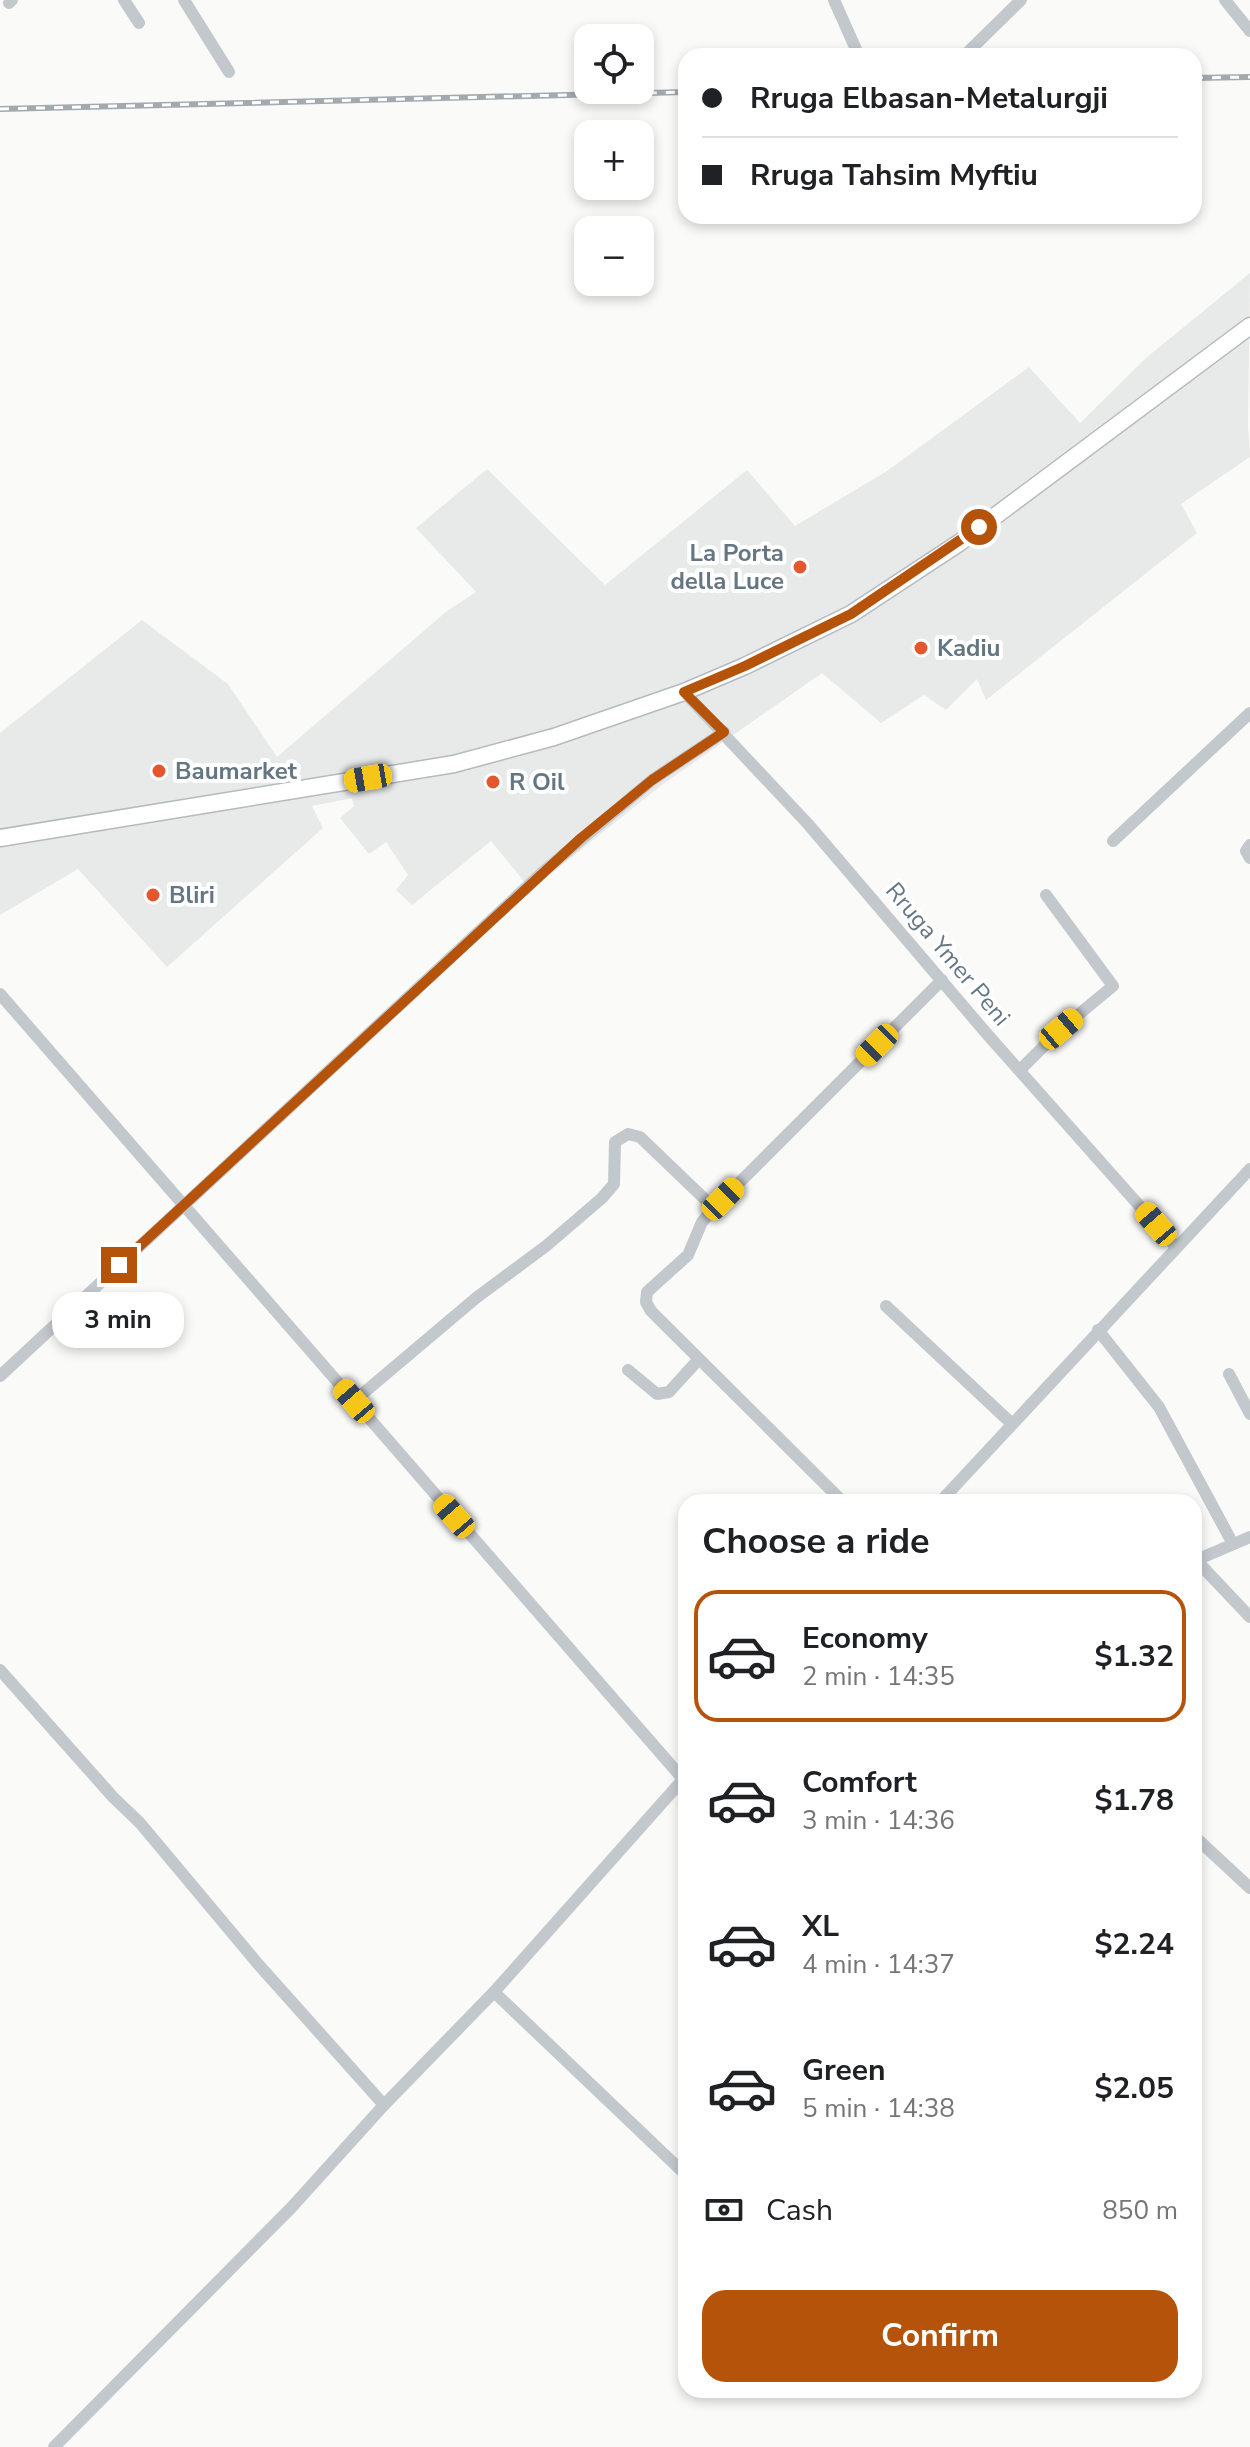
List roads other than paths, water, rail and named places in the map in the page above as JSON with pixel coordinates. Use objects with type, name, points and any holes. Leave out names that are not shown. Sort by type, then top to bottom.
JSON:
[{"type":"main road","points":[[0,838],[454,764],[554,737],[684,692],[851,614],[959,543],[1250,326]]},
{"type":"street","points":[[124,0],[139,23]]},
{"type":"street","points":[[184,0],[229,72]]},
{"type":"street","points":[[834,0],[855,48]]},
{"type":"street","points":[[972,48],[1021,0]]},
{"type":"street","points":[[1225,0],[1250,31]]},
{"type":"street","name":"Rruga Ymer Peni","points":[[684,692],[808,824],[1176,1247]]},
{"type":"street","points":[[1113,841],[1250,713]]},
{"type":"street","points":[[0,1376],[588,832],[652,780],[724,732]]},
{"type":"street","points":[[1250,845],[1246,851],[1250,858]]},
{"type":"street","points":[[1020,1070],[1061,1029],[1113,986],[1046,895]]},
{"type":"street","points":[[835,1494],[651,1311],[646,1302],[647,1292],[688,1255],[702,1222],[714,1208],[942,980]]},
{"type":"street","points":[[0,994],[678,1769]]},
{"type":"street","points":[[354,1401],[476,1298],[546,1246],[602,1198],[614,1184],[615,1142],[628,1134],[640,1137],[714,1208]]},
{"type":"street","points":[[952,1494],[1011,1423],[1250,1169]]},
{"type":"street","points":[[886,1306],[1011,1423]]},
{"type":"street","points":[[1098,1330],[1159,1407],[1233,1544]]},
{"type":"street","points":[[628,1370],[657,1394],[663,1395],[699,1359]]},
{"type":"street","points":[[1229,1374],[1250,1414]]},
{"type":"street","points":[[1202,1558],[1250,1537]]},
{"type":"street","points":[[1202,1568],[1250,1617]]},
{"type":"street","points":[[0,1670],[140,1823],[258,1964],[384,2105]]},
{"type":"street","points":[[54,2447],[291,2208],[384,2105],[494,1992],[678,1785]]},
{"type":"street","points":[[1202,1843],[1250,1888]]},
{"type":"street","points":[[494,1992],[678,2167]]},
{"type":"railway","points":[[1202,78],[1250,77]]},
{"type":"railway","points":[[0,109],[678,92]]},
{"type":"place","name":"La Porta della Luce","points":[[800,567]]},
{"type":"place","name":"Kadiu","points":[[921,648]]},
{"type":"place","name":"Baumarket","points":[[159,771]]},
{"type":"place","name":"R Oil","points":[[493,782]]},
{"type":"place","name":"Bliri","points":[[153,895]]}]
